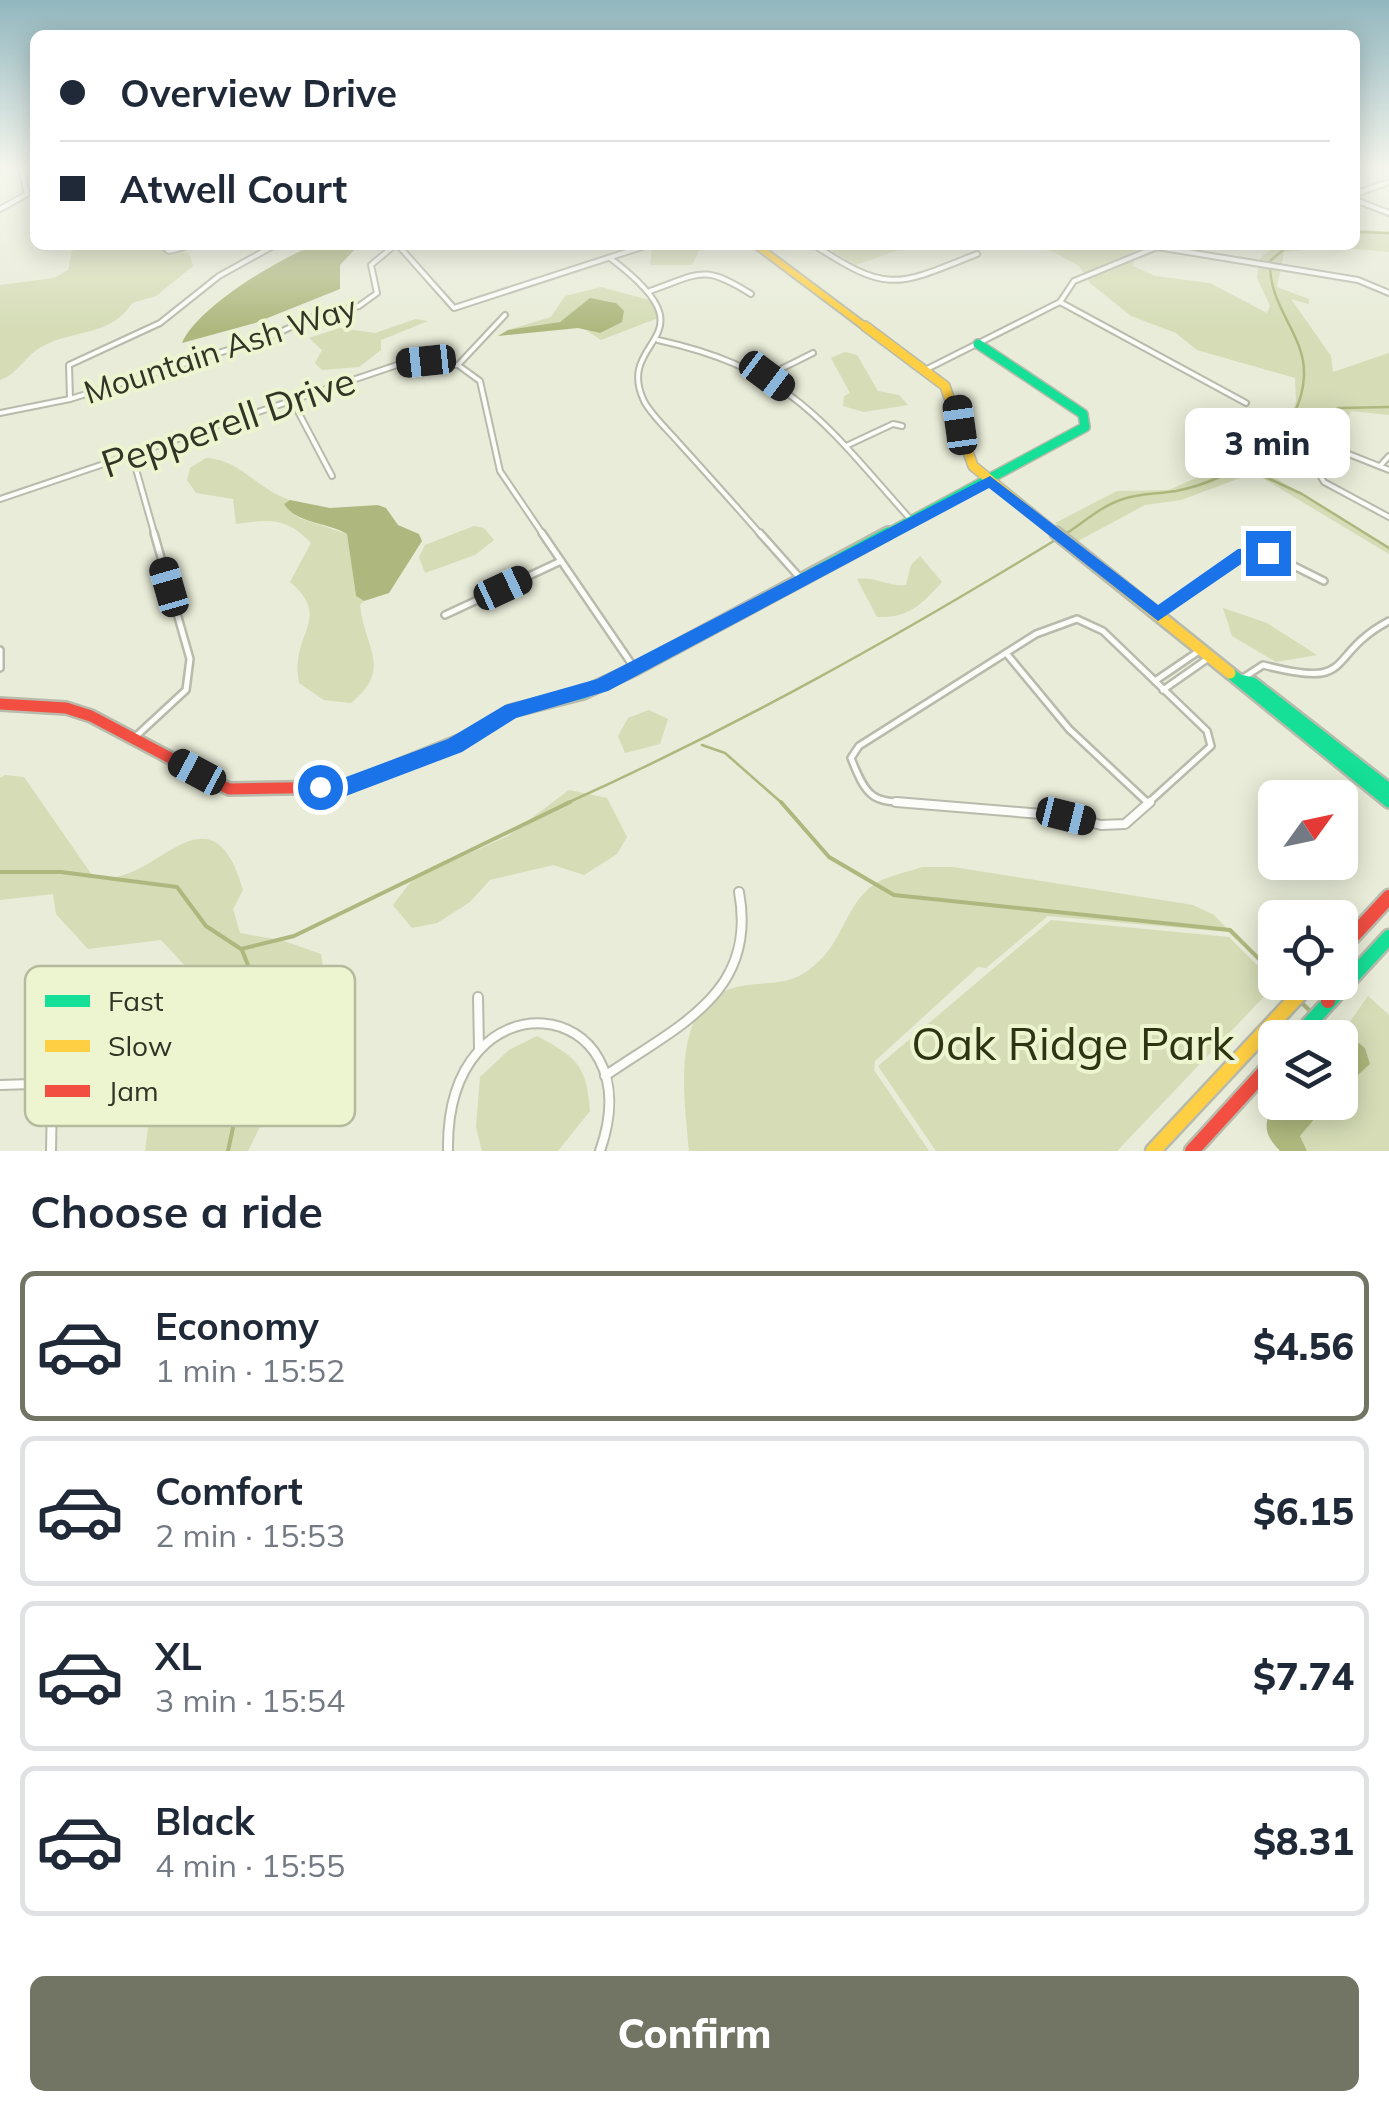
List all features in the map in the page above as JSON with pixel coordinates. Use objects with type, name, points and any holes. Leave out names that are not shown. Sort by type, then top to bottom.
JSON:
[{"type":"street","points":[[70,399],[69,364],[160,323],[219,276],[266,250]]},
{"type":"street","name":"Mountain Ash Way","points":[[0,413],[70,399],[267,338],[315,316],[359,306],[376,293],[371,264],[390,250]]},
{"type":"street","points":[[402,250],[454,308],[633,250]]},
{"type":"street","points":[[763,250],[924,370],[958,404],[963,445],[973,466],[990,481],[1389,802]]},
{"type":"street","points":[[821,250],[865,280],[883,285],[900,284],[977,254]]},
{"type":"street","points":[[924,370],[1060,302],[1074,281],[1146,250]]},
{"type":"street","points":[[1186,250],[1358,280],[1389,293]]},
{"type":"street","points":[[610,258],[650,291],[663,315],[658,340],[637,364],[637,389],[801,580]]},
{"type":"street","points":[[650,291],[702,272],[717,272],[752,294]]},
{"type":"street","points":[[1060,302],[1246,403]]},
{"type":"street","points":[[505,315],[458,366],[480,382],[486,396],[500,471],[636,669]]},
{"type":"street","points":[[658,340],[726,357],[767,376],[822,417],[912,521]]},
{"type":"street","points":[[0,704],[66,708],[229,789],[346,786],[455,746],[511,711],[583,693],[636,669],[1081,430],[1086,422],[1080,412],[978,344]]},
{"type":"street","points":[[767,376],[813,353]]},
{"type":"street","name":"Pepperell Drive","points":[[0,499],[400,364],[458,366]]},
{"type":"street","points":[[292,402],[332,476]]},
{"type":"street","points":[[846,446],[892,424],[902,426]]},
{"type":"street","points":[[1389,470],[1335,450],[1313,464],[1324,482],[1389,517]]},
{"type":"street","points":[[132,455],[190,658],[186,690],[133,738]]},
{"type":"street","points":[[1380,466],[1389,456]]},
{"type":"street","points":[[1158,614],[1250,551],[1268,553],[1324,581]]},
{"type":"street","points":[[445,615],[562,561]]},
{"type":"street","points":[[1077,619],[1103,630],[1154,682],[1207,730],[1212,746],[1125,824],[1101,825],[1066,816],[878,800],[863,790],[851,758],[859,746],[1061,621],[1077,619]]},
{"type":"street","points":[[1240,680],[1263,665],[1310,676],[1337,670],[1378,625],[1389,621]]},
{"type":"street","points":[[0,650],[0,668]]},
{"type":"street","points":[[1005,653],[1069,729],[1148,802]]},
{"type":"street","points":[[1154,682],[1206,653]]},
{"type":"street","points":[[1164,690],[1206,653]]},
{"type":"street","points":[[1240,680],[1253,684],[1389,789]]},
{"type":"street","points":[[605,1076],[728,984],[748,934],[739,892]]},
{"type":"street","points":[[1358,931],[1389,897]]},
{"type":"street","points":[[1312,1020],[1389,937]]},
{"type":"street","points":[[478,997],[478,1048]]},
{"type":"street","points":[[1153,1151],[1294,1000]]},
{"type":"street","points":[[1326,1004],[1327,1000]]},
{"type":"street","points":[[448,1151],[450,1098],[478,1048],[502,1030],[528,1021],[553,1022],[584,1041],[605,1076],[609,1106],[600,1151]]},
{"type":"street","points":[[1192,1151],[1258,1079]]},
{"type":"street","points":[[0,1085],[25,1084]]},
{"type":"green space","points":[[1360,229],[1389,232],[1389,252],[1360,249]]},
{"type":"green space","points":[[180,250],[189,253],[193,266],[156,296],[132,303],[112,322],[35,351],[0,380],[0,285],[54,278],[68,270],[72,251]]},
{"type":"green space","points":[[652,250],[700,250],[692,265],[650,265]]},
{"type":"green space","points":[[830,250],[899,250],[856,265]]},
{"type":"green space","points":[[1050,250],[1136,250],[1133,266],[1155,276],[1210,283],[1267,313],[1270,306],[1257,278],[1260,258],[1270,250],[1303,250],[1284,252],[1277,287],[1309,299],[1309,304],[1291,299],[1331,356],[1333,372],[1389,353],[1389,415],[1351,411],[1344,425],[1285,434],[1271,469],[1277,479],[1389,547],[1389,554],[1254,473],[1181,500],[1145,505],[1076,542],[1055,523],[1117,491],[1169,490],[1236,460],[1291,415],[1296,402],[1295,378],[1197,350],[1176,333],[1131,316],[1090,283],[1079,266]]},
{"type":"green space","points":[[601,287],[657,302],[658,318],[601,340],[586,330],[600,333],[616,303],[595,300],[552,324],[508,330],[551,317],[565,296]]},
{"type":"green space","points":[[416,319],[428,321],[381,340],[381,350],[359,367],[322,370],[315,363],[322,350],[309,338],[340,328],[375,333]]},
{"type":"green space","points":[[845,352],[857,355],[878,391],[899,395],[908,405],[864,412],[843,406],[844,396],[850,393],[831,358]]},
{"type":"green space","points":[[206,458],[230,464],[290,500],[284,504],[299,518],[347,534],[356,596],[364,601],[360,605],[374,668],[364,691],[351,703],[324,700],[299,683],[300,651],[310,617],[303,595],[290,582],[311,543],[285,524],[236,524],[233,499],[196,493],[187,480],[190,468]]},
{"type":"green space","points":[[474,526],[484,528],[494,540],[475,555],[425,573],[419,557],[425,545]]},
{"type":"green space","points":[[920,556],[942,582],[914,608],[898,615],[877,617],[857,579],[906,585],[911,565]]},
{"type":"green space","points":[[1223,608],[1267,623],[1317,655],[1276,662],[1232,636]]},
{"type":"green space","points":[[649,710],[668,719],[660,744],[625,753],[618,736],[628,718]]},
{"type":"green space","points":[[24,777],[92,875],[112,877],[133,872],[185,843],[202,839],[217,843],[231,859],[243,890],[233,909],[240,933],[284,941],[321,954],[323,966],[185,966],[161,940],[88,949],[56,914],[53,894],[0,900],[0,778]]},
{"type":"green space","points":[[569,790],[607,798],[627,837],[617,854],[584,875],[553,865],[490,880],[470,902],[437,923],[412,928],[393,905],[413,879],[508,836]]},
{"type":"green space","points":[[922,867],[953,867],[1193,905],[1214,915],[1244,946],[1228,932],[1048,916],[986,968],[978,967],[875,1061],[874,1070],[929,1151],[689,1151],[686,1049],[692,1026],[704,1006],[722,992],[789,980],[806,972],[831,947],[868,889]]},
{"type":"green space","name":"Oak Ridge Park","points":[[1051,920],[1229,937],[1258,966],[1261,1000],[1117,1151],[936,1151],[878,1066]]},
{"type":"green space","points":[[1368,996],[1389,1015],[1389,1151],[1307,1151],[1300,1136],[1314,1120],[1358,1120],[1358,1074],[1369,1064],[1365,1048],[1358,1042],[1358,1020],[1351,1020]]},
{"type":"green space","points":[[537,1036],[577,1064],[586,1083],[590,1111],[558,1151],[482,1151],[476,1127],[480,1077],[509,1050]]},
{"type":"green space","points":[[148,1126],[260,1126],[248,1151],[145,1151]]},
{"type":"shaded area","points":[[304,250],[354,250],[340,265],[340,289],[255,323],[182,343],[221,300]]},
{"type":"shaded area","points":[[590,298],[616,303],[624,311],[622,322],[600,333],[578,328],[498,336],[508,330],[560,322]]},
{"type":"shaded area","points":[[290,500],[330,508],[378,505],[386,508],[398,525],[419,534],[422,541],[389,593],[364,601],[356,596],[347,534],[290,511],[284,504]]},
{"type":"shaded area","points":[[1358,1042],[1365,1048],[1370,1064],[1358,1075]]},
{"type":"shaded area","points":[[1314,1120],[1300,1136],[1307,1151],[1280,1151],[1270,1139],[1267,1123]]},
{"type":"waterway","points":[[1360,232],[1389,233]]},
{"type":"waterway","points":[[1064,535],[1123,499],[1176,491],[1219,477],[1260,453],[1291,419],[1304,376],[1299,347],[1271,278],[1270,261],[1283,250]]},
{"type":"waterway","points":[[1291,429],[1314,423],[1338,408],[1389,407]]},
{"type":"waterway","points":[[1242,466],[1302,494],[1389,548]]},
{"type":"waterway","points":[[565,804],[692,744],[815,679],[1057,539]]},
{"type":"waterway","points":[[702,745],[725,753],[782,803]]},
{"type":"waterway","points":[[0,872],[61,872],[177,887],[206,926],[241,949],[294,936],[570,802]]},
{"type":"waterway","points":[[782,803],[829,857],[894,895],[1230,930],[1258,958]]},
{"type":"waterway","points":[[242,950],[248,966]]},
{"type":"waterway","points":[[1300,1001],[1312,1013]]},
{"type":"waterway","points":[[228,1151],[233,1126]]},
{"type":"traffic: fast","points":[[467,738],[511,711],[583,693],[635,669],[1085,427],[1083,414],[978,344]]},
{"type":"traffic: fast","points":[[1230,673],[1389,802]]},
{"type":"traffic: fast","points":[[1240,680],[1253,683],[1389,789]]},
{"type":"traffic: fast","points":[[1313,1020],[1389,937]]},
{"type":"traffic: slow","points":[[763,250],[945,386],[973,466],[1230,673]]},
{"type":"traffic: slow","points":[[1153,1151],[1294,1000]]},
{"type":"traffic: jam","points":[[0,704],[66,708],[91,716],[229,789],[346,787],[467,738]]},
{"type":"traffic: jam","points":[[1358,931],[1389,897]]},
{"type":"traffic: jam","points":[[1192,1151],[1258,1079]]},
{"type":"route","points":[[320,787],[346,786],[455,746],[511,711],[602,685],[990,481],[1158,614],[1244,554],[1268,553]]}]
